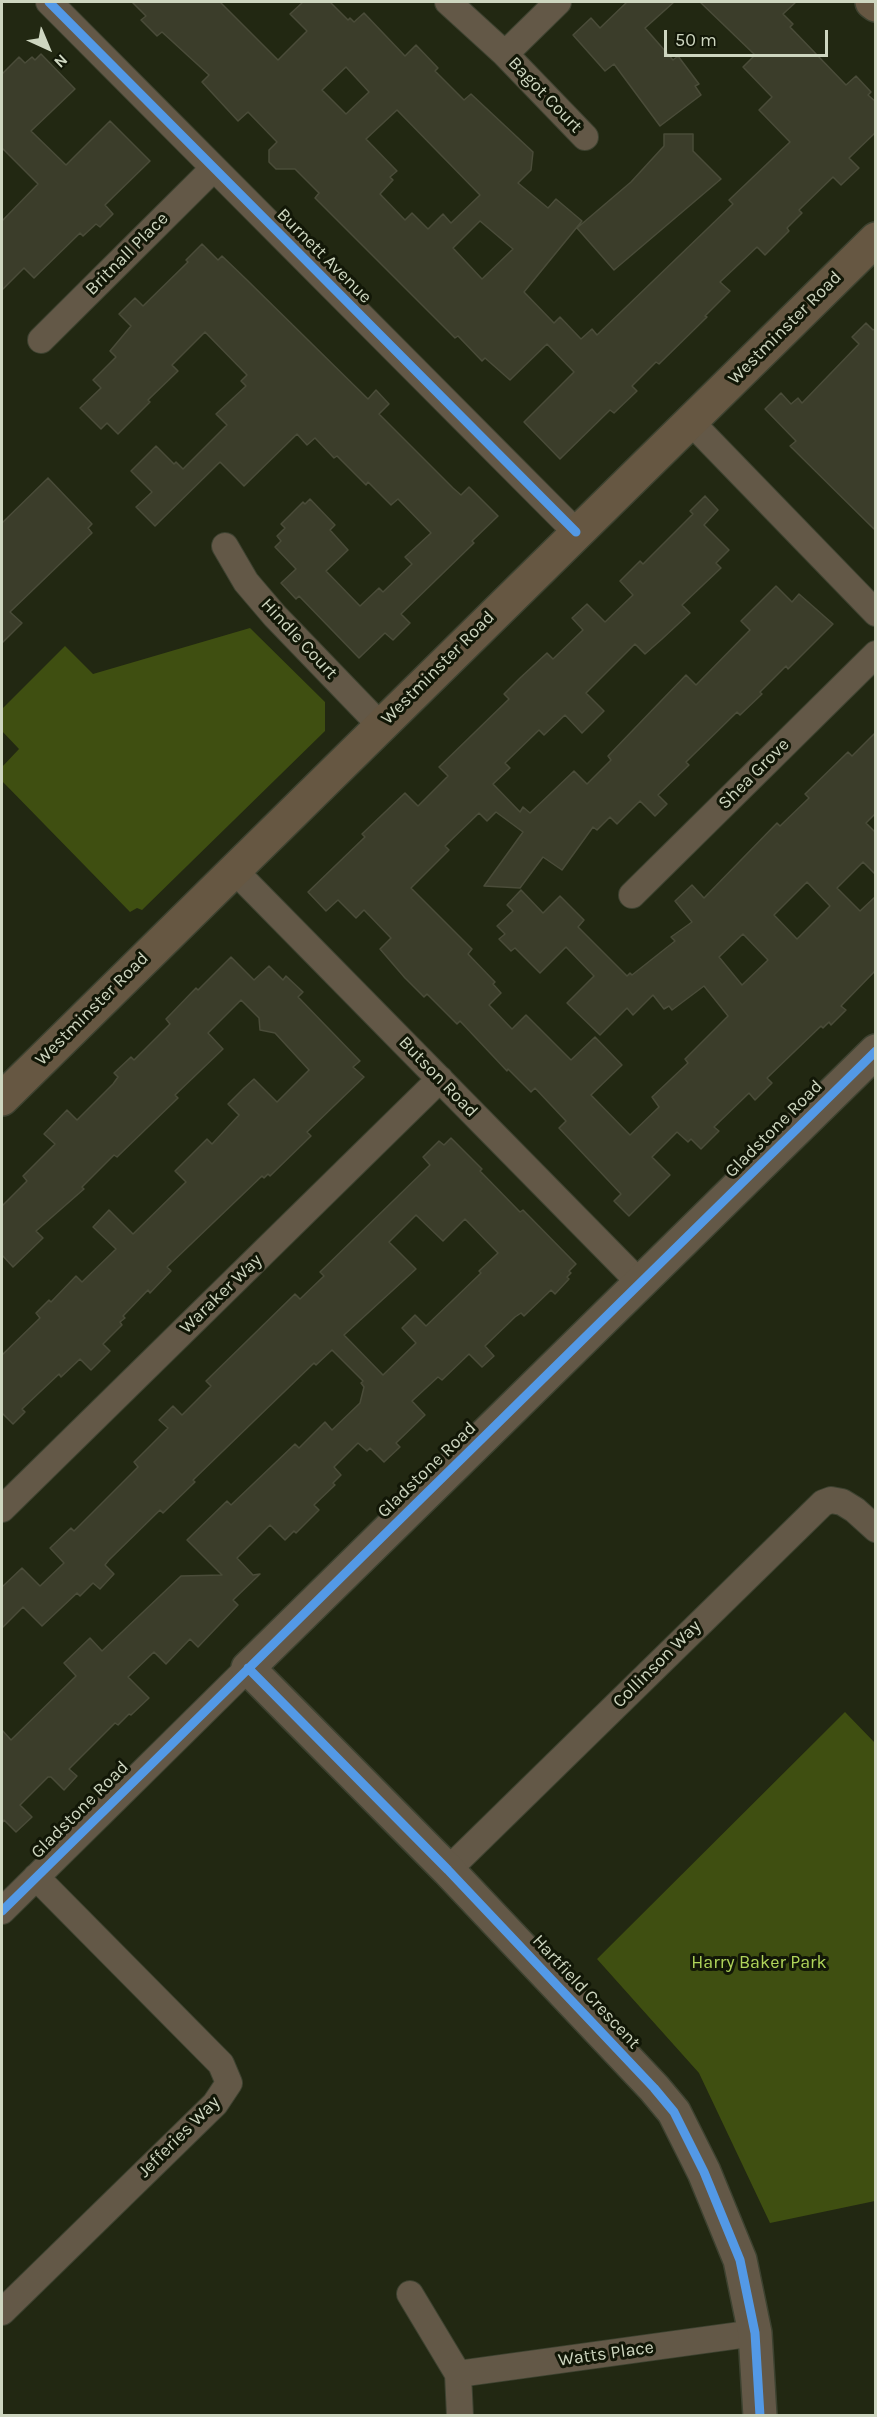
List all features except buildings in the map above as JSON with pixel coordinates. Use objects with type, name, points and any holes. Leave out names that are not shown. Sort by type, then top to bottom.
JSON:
[{"type":"main road","points":[[872,2],[876,6]]},
{"type":"main road","name":"Westminster Road","points":[[2,1099],[876,239]]},
{"type":"street","name":"Burnett Avenue","points":[[49,2],[576,532]]},
{"type":"street","name":"Bagot Court","points":[[448,2],[505,54],[585,137]]},
{"type":"street","name":"Bagot Court","points":[[505,54],[558,2]]},
{"type":"street","name":"Britnall Place","points":[[41,340],[214,168]]},
{"type":"street","points":[[690,421],[876,613]]},
{"type":"street","name":"Hindle Court","points":[[225,546],[246,582],[275,616],[381,726]]},
{"type":"street","name":"Shea Grove","points":[[632,895],[876,654]]},
{"type":"street","name":"Butson Road","points":[[234,870],[641,1284]]},
{"type":"street","name":"Gladstone Road","points":[[2,1911],[876,1051]]},
{"type":"street","name":"Waraker Way","points":[[2,1509],[440,1079]]},
{"type":"street","name":"Collinson Way","points":[[448,1870],[822,1504],[831,1500],[842,1502],[876,1528]]},
{"type":"street","name":"Hartfield Crescent","points":[[248,1668],[448,1870],[674,2112],[704,2172],[740,2259],[755,2333],[760,2415]]},
{"type":"street","name":"Jefferies Way","points":[[2,2312],[215,2104],[229,2083],[221,2064],[36,1877]]},
{"type":"street","points":[[410,2294],[458,2374],[460,2415]]},
{"type":"street","name":"Watts Place","points":[[458,2374],[755,2333]]},
{"type":"green space","points":[[250,628],[325,702],[325,731],[142,910],[137,908],[130,912],[2,781],[2,767],[19,749],[2,731],[2,709],[65,646],[93,674]]},
{"type":"green space","name":"Harry Baker Park","points":[[845,1712],[875,1743],[875,2201],[770,2223],[699,2073],[597,1959]]},
{"type":"cycle path","points":[[49,2],[576,532]]},
{"type":"cycle path","points":[[2,1911],[876,1051]]},
{"type":"cycle path","points":[[248,1668],[448,1870],[674,2112],[704,2172],[740,2260],[755,2333],[760,2416]]}]
